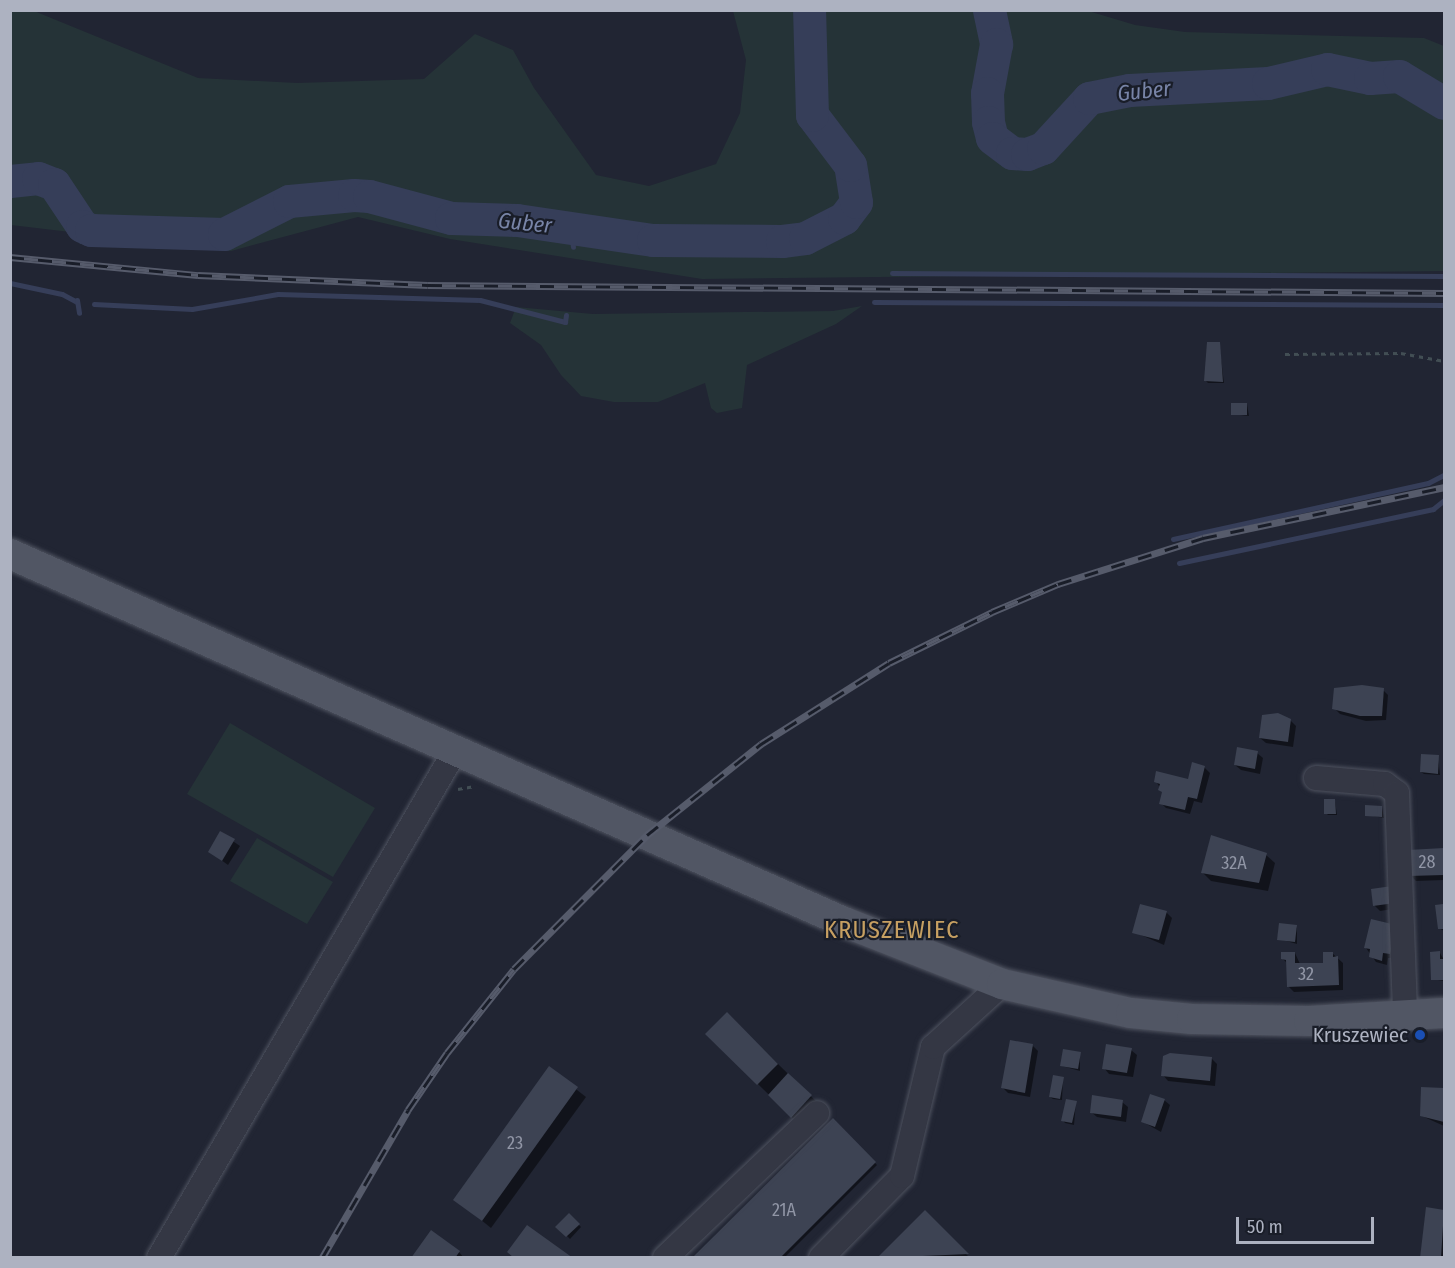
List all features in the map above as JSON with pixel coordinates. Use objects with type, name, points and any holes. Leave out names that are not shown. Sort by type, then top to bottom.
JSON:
[{"type":"main road","points":[[10,554],[897,945],[1002,984],[1109,1009],[1182,1018],[1260,1022],[1444,1013]]},
{"type":"street","points":[[159,1257],[455,751]]},
{"type":"street","points":[[1316,778],[1385,784],[1397,793],[1406,1016]]},
{"type":"street","points":[[821,1257],[902,1176],[933,1047],[1002,984]]},
{"type":"street","points":[[665,1257],[817,1113]]},
{"type":"path","points":[[1285,354],[1401,353],[1444,361]]},
{"type":"shaded area","points":[[11,10],[34,11],[198,78],[297,83],[424,79],[475,34],[513,50],[534,88],[596,175],[649,186],[716,164],[740,113],[746,60],[733,11],[1085,10],[1135,25],[1185,32],[1424,38],[1444,46],[1444,271],[702,279],[450,239],[358,217],[231,251],[11,225]]},
{"type":"shaded area","points":[[862,306],[836,324],[747,365],[742,408],[717,413],[711,408],[705,383],[658,402],[614,402],[581,396],[561,375],[541,345],[510,323],[516,307],[593,314],[833,311]]},
{"type":"shaded area","points":[[230,723],[375,808],[333,877],[187,794]]},
{"type":"shaded area","points":[[257,838],[333,882],[307,924],[230,881]]},
{"type":"building","points":[[1207,342],[1220,342],[1223,382],[1204,381]]},
{"type":"building","points":[[1231,403],[1247,403],[1247,415],[1231,415]]},
{"type":"building","points":[[1362,685],[1384,688],[1382,716],[1360,716],[1332,709],[1334,688]]},
{"type":"building","points":[[1278,713],[1291,719],[1288,742],[1259,738],[1262,715]]},
{"type":"building","points":[[1237,747],[1258,751],[1255,769],[1234,765]]},
{"type":"building","points":[[1421,754],[1439,755],[1438,774],[1420,772]]},
{"type":"building","points":[[1192,762],[1205,766],[1197,799],[1188,797],[1185,810],[1159,804],[1162,792],[1158,790],[1160,784],[1154,782],[1156,771],[1188,779]]},
{"type":"building","points":[[1324,799],[1335,799],[1336,814],[1324,814]]},
{"type":"building","points":[[1365,805],[1382,806],[1382,817],[1365,816]]},
{"type":"building","points":[[220,831],[235,839],[222,861],[208,852]]},
{"type":"building","points":[[1211,835],[1267,853],[1259,883],[1201,873]]},
{"type":"building","points":[[1444,848],[1444,875],[1409,876],[1408,850]]},
{"type":"building","points":[[1392,886],[1395,903],[1373,906],[1371,889]]},
{"type":"building","points":[[1140,904],[1167,911],[1159,940],[1132,933]]},
{"type":"building","points":[[1443,904],[1444,929],[1438,929],[1435,905]]},
{"type":"building","points":[[1371,919],[1396,925],[1390,954],[1383,953],[1382,961],[1369,957],[1370,949],[1364,948]]},
{"type":"building","points":[[1279,923],[1297,925],[1295,942],[1277,940]]},
{"type":"building","points":[[1440,951],[1440,959],[1444,959],[1444,980],[1431,980],[1430,952]]},
{"type":"building","points":[[1281,952],[1295,952],[1295,963],[1323,963],[1323,952],[1333,952],[1333,957],[1338,956],[1339,985],[1287,987],[1286,960],[1281,959]]},
{"type":"building","points":[[727,1012],[778,1064],[757,1085],[705,1034]]},
{"type":"building","points":[[1010,1040],[1033,1044],[1025,1093],[1001,1088]]},
{"type":"building","points":[[1106,1044],[1132,1048],[1127,1073],[1102,1069]]},
{"type":"building","points":[[1063,1049],[1081,1052],[1078,1069],[1060,1066]]},
{"type":"building","points":[[1170,1053],[1212,1057],[1210,1081],[1161,1076],[1163,1056]]},
{"type":"building","points":[[549,1066],[578,1087],[482,1221],[453,1200]]},
{"type":"building","points":[[788,1073],[812,1095],[791,1118],[768,1095]]},
{"type":"building","points":[[1053,1075],[1064,1077],[1060,1099],[1049,1097]]},
{"type":"building","points":[[1421,1087],[1444,1088],[1444,1122],[1420,1116]]},
{"type":"building","points":[[1150,1094],[1165,1099],[1155,1127],[1141,1122]]},
{"type":"building","points":[[1092,1095],[1123,1100],[1121,1117],[1090,1113]]},
{"type":"building","points":[[1066,1099],[1077,1101],[1072,1123],[1061,1121]]},
{"type":"building","points":[[833,1118],[876,1162],[780,1258],[692,1258]]},
{"type":"building","points":[[1426,1207],[1444,1210],[1441,1258],[1420,1258]]},
{"type":"building","points":[[925,1210],[969,1254],[877,1258]]},
{"type":"building","points":[[569,1213],[580,1224],[566,1237],[555,1227]]},
{"type":"building","points":[[527,1225],[573,1258],[514,1258],[507,1252]]},
{"type":"building","points":[[431,1230],[460,1251],[455,1258],[411,1258]]},
{"type":"waterway","name":"Guber","points":[[10,181],[38,178],[54,184],[82,226],[91,230],[224,234],[289,201],[354,195],[369,196],[451,218],[517,220],[653,240],[782,241],[805,238],[844,218],[856,202],[850,165],[812,115],[809,10]]},
{"type":"waterway","name":"Guber","points":[[989,10],[996,44],[987,93],[988,122],[992,138],[1012,153],[1027,154],[1043,148],[1089,98],[1129,90],[1268,83],[1327,69],[1370,78],[1399,76],[1444,103]]},
{"type":"waterway","points":[[81,241],[82,226]]},
{"type":"waterway","points":[[570,228],[573,247]]},
{"type":"waterway","points":[[892,273],[1444,276]]},
{"type":"waterway","points":[[10,283],[62,294],[77,302]]},
{"type":"waterway","points":[[94,304],[192,309],[278,294],[480,300],[565,322],[566,315]]},
{"type":"waterway","points":[[77,300],[79,313]]},
{"type":"waterway","points":[[874,302],[1444,305]]},
{"type":"waterway","points":[[1173,539],[1428,483],[1444,475]]},
{"type":"waterway","points":[[1179,563],[1433,509],[1444,500]]},
{"type":"railway","points":[[10,257],[198,275],[428,285],[1444,293]]},
{"type":"railway","points":[[322,1258],[408,1110],[447,1053],[514,969],[647,835],[761,744],[889,663],[992,612],[1058,584],[1203,538],[1444,487]]},
{"type":"place","name":"Kruszewiec","points":[[1420,1035]]},
{"type":"district","name":"KRUSZEWIEC","points":[[892,931]]}]
